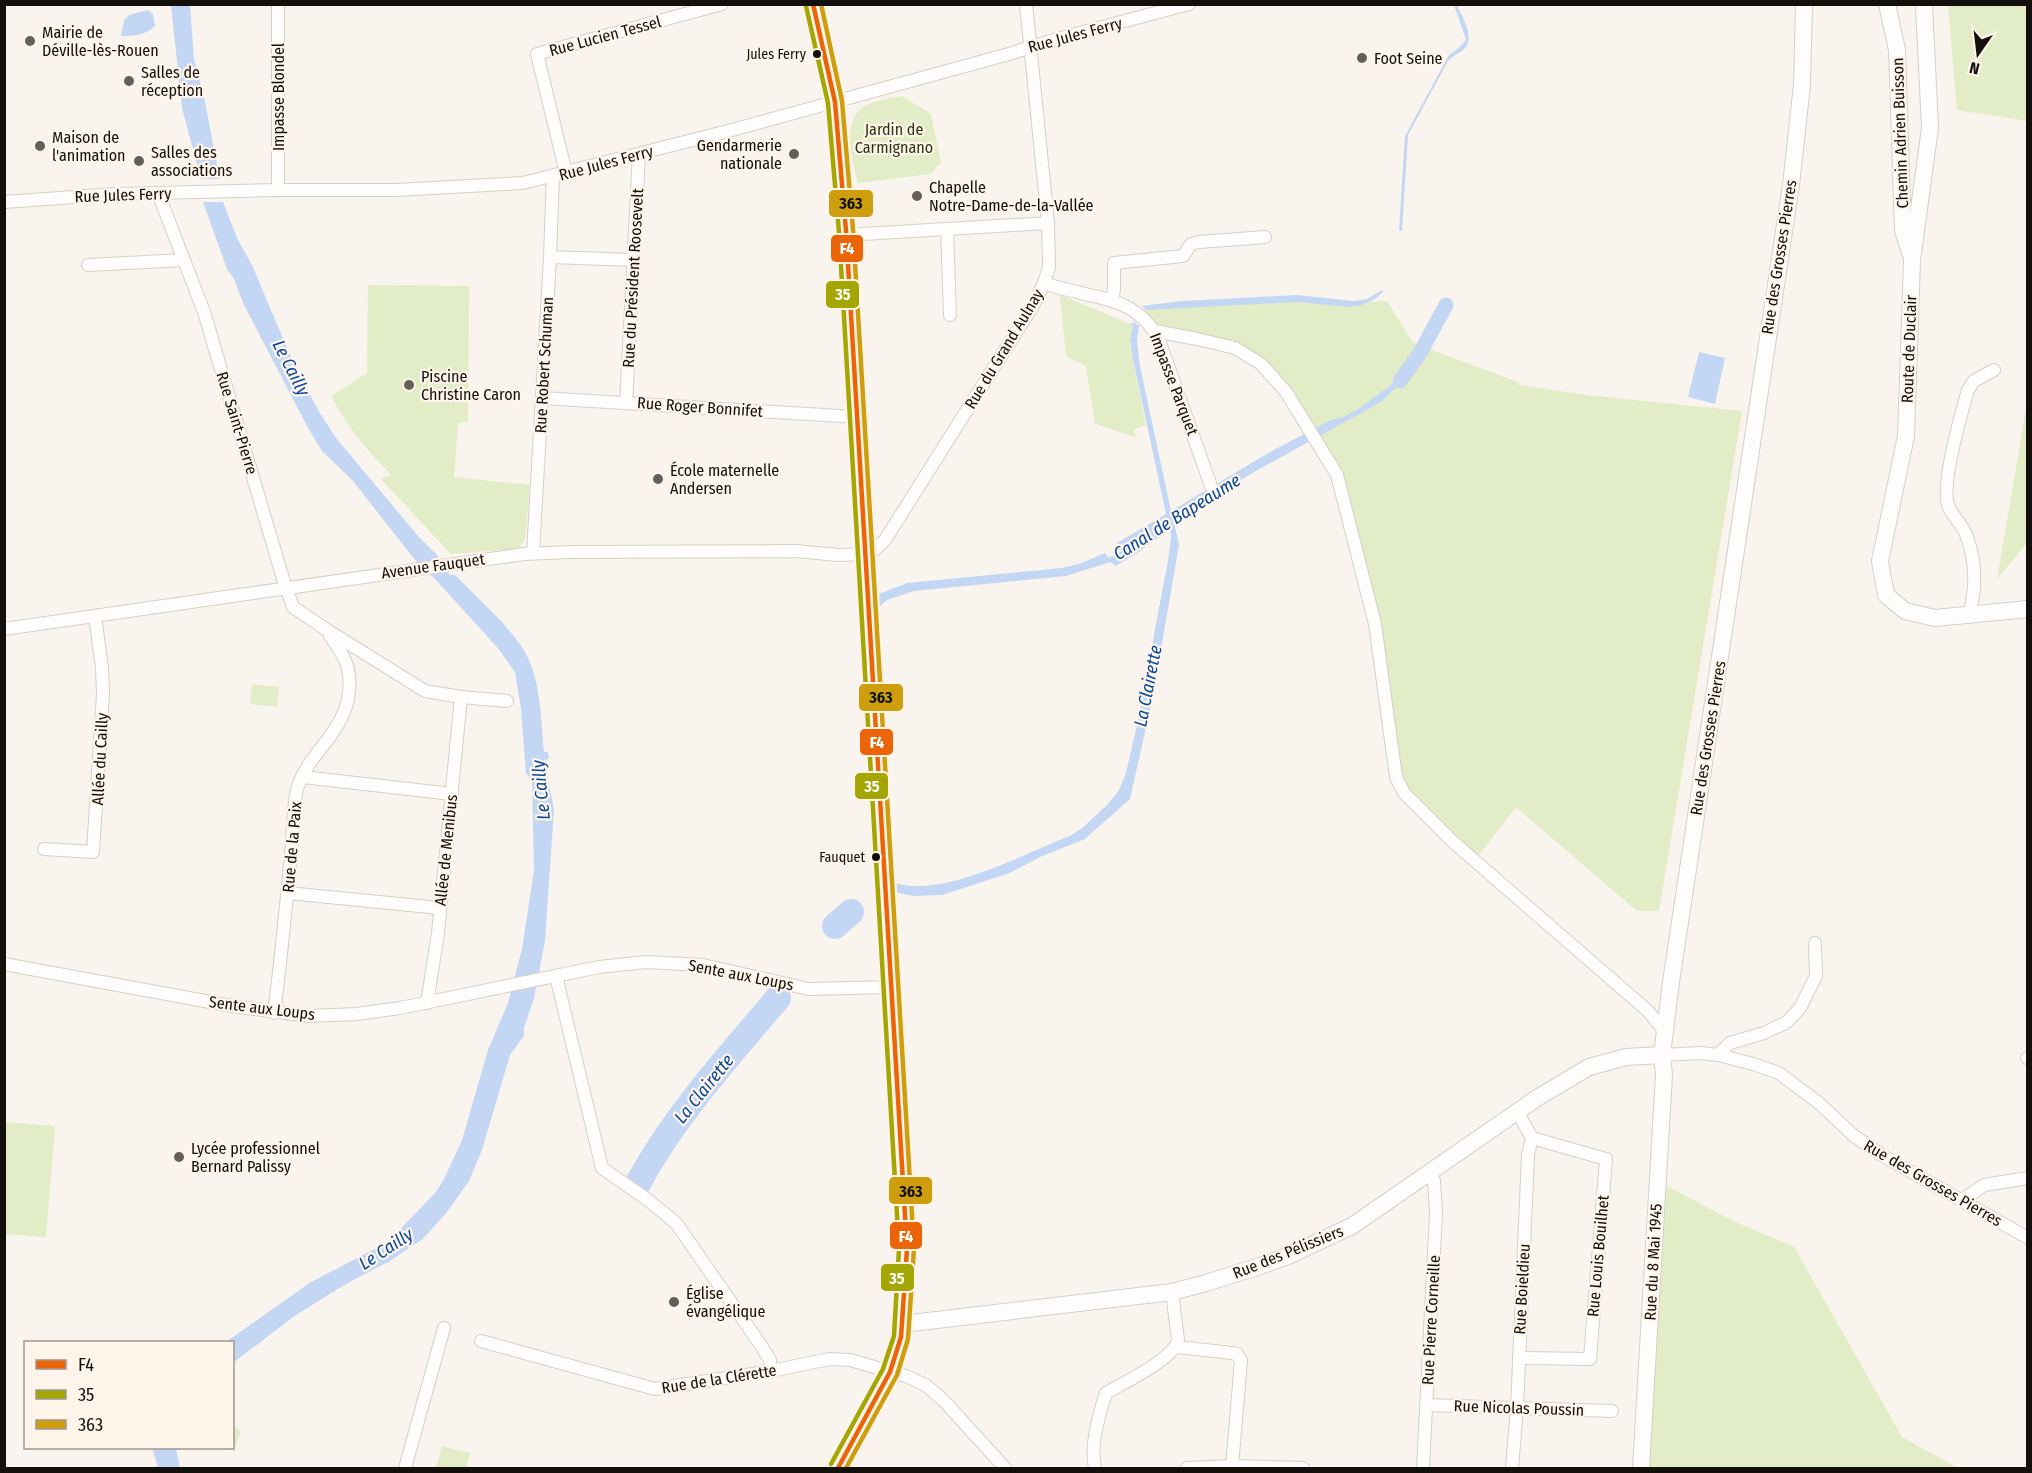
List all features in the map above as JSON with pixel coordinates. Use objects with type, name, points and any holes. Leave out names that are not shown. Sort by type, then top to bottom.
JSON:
[{"type":"street","name":"Impasse Blondel","points":[[278,4],[278,190]]},
{"type":"street","name":"Rue Lucien Tessel","points":[[566,173],[537,54],[722,4]]},
{"type":"street","points":[[813,4],[835,102],[846,235],[906,1212],[907,1269],[902,1331],[890,1372],[838,1468]]},
{"type":"street","name":"Rue du Grand Aulnay","points":[[865,554],[872,552],[885,540],[1011,344],[1034,304],[1049,267],[1048,223],[1026,4]]},
{"type":"street","name":"Rue Jules Ferry","points":[[4,202],[158,193],[397,190],[523,183],[835,102],[1190,4]]},
{"type":"street","name":"Rue des Grosses Pierres","points":[[1804,4],[1802,85],[1791,185],[1671,982],[1662,1055],[1701,1053],[1718,1055],[1753,1064],[1779,1074],[1820,1104],[1853,1135],[1921,1178],[2028,1238]]},
{"type":"street","name":"Chemin Adrien Buisson","points":[[1887,4],[1897,50],[1903,230],[1912,260]]},
{"type":"street","name":"Route de Duclair","points":[[1924,4],[1930,128],[1912,260],[1906,436],[1880,561],[1886,595],[1905,611],[1935,618],[2028,609]]},
{"type":"street","name":"Rue du Président Roosevelt","points":[[626,403],[639,154]]},
{"type":"street","name":"Rue Robert Schuman","points":[[533,553],[553,176]]},
{"type":"street","name":"Rue Saint-Pierre","points":[[158,193],[204,312],[286,588]]},
{"type":"street","points":[[846,235],[1048,223]]},
{"type":"street","points":[[947,229],[950,315]]},
{"type":"street","points":[[1112,301],[1114,262],[1183,256],[1191,244],[1199,242],[1265,237]]},
{"type":"street","points":[[550,257],[634,260]]},
{"type":"street","points":[[88,265],[184,260]]},
{"type":"street","name":"Impasse Parquet","points":[[1044,283],[1112,301],[1138,312],[1155,331],[1211,486]]},
{"type":"street","points":[[1155,331],[1235,348],[1261,363],[1286,392],[1337,475],[1375,624],[1396,777],[1404,793],[1452,841],[1648,1011],[1665,1032]]},
{"type":"street","points":[[1973,615],[1975,588],[1973,562],[1967,536],[1948,504],[1948,472],[1968,390],[1974,381],[1994,370]]},
{"type":"street","name":"Rue Roger Bonnifet","points":[[542,398],[857,417]]},
{"type":"street","name":"Avenue Fauquet","points":[[4,629],[533,553],[796,551],[838,555],[865,554]]},
{"type":"street","points":[[286,588],[293,607],[425,691],[507,701]]},
{"type":"street","name":"Allée du Cailly","points":[[44,849],[93,852],[103,694],[95,616]]},
{"type":"street","name":"Rue de la Paix","points":[[274,1013],[297,787],[315,756],[331,739],[338,727],[348,699],[349,678],[345,656],[327,630]]},
{"type":"street","name":"Allée de Menibus","points":[[427,1003],[440,908],[461,697]]},
{"type":"street","points":[[303,777],[452,794]]},
{"type":"street","points":[[288,892],[440,908]]},
{"type":"street","points":[[1718,1055],[1730,1043],[1787,1022],[1800,1008],[1816,976],[1815,943]]},
{"type":"street","name":"Sente aux Loups","points":[[4,964],[274,1013],[330,1016],[427,1003],[600,967],[646,962],[703,965],[809,989],[891,987]]},
{"type":"street","points":[[556,976],[602,1168],[676,1223],[760,1344],[770,1360],[771,1371]]},
{"type":"street","name":"Rue des Pélissiers","points":[[902,1331],[1172,1292],[1260,1266],[1326,1239],[1373,1213],[1537,1098],[1589,1067],[1626,1057],[1662,1055]]},
{"type":"street","name":"Rue du 8 Mai 1945","points":[[1641,1468],[1664,1075],[1662,1055]]},
{"type":"street","points":[[1518,1113],[1532,1138]]},
{"type":"street","name":"Rue Boieldieu","points":[[1512,1468],[1517,1408],[1528,1155],[1532,1138]]},
{"type":"street","name":"Rue Louis Bouilhet","points":[[1519,1358],[1590,1359],[1606,1159],[1532,1138]]},
{"type":"street","name":"Rue Pierre Corneille","points":[[1423,1468],[1436,1213],[1434,1181],[1429,1174]]},
{"type":"street","points":[[1962,1200],[1984,1185],[2028,1178]]},
{"type":"street","points":[[1095,1468],[1093,1460],[1100,1411],[1106,1394],[1166,1358],[1177,1347],[1172,1292]]},
{"type":"street","points":[[405,1468],[444,1328]]},
{"type":"street","name":"Rue de la Clérette","points":[[481,1341],[655,1389],[825,1360],[850,1360],[917,1381],[933,1391],[1005,1468]]},
{"type":"street","points":[[1177,1347],[1237,1354],[1241,1361],[1232,1466]]},
{"type":"street","name":"Rue Nicolas Poussin","points":[[1427,1405],[1612,1411]]},
{"type":"street","points":[[1187,1468],[1232,1466],[1303,1468]]},
{"type":"green space","points":[[1948,5],[2027,5],[2027,127],[2026,121],[1957,110]]},
{"type":"green space","name":"Jardin de Carmignano","points":[[902,96],[931,114],[941,162],[931,174],[858,183],[850,139],[854,118],[869,104]]},
{"type":"green space","name":"Piscine Christine Caron","points":[[368,285],[469,286],[468,422],[458,423],[454,477],[530,485],[525,539],[518,549],[451,554],[381,479],[391,475],[358,438],[337,407],[331,396],[367,373]]},
{"type":"green space","points":[[1060,295],[1133,325],[1130,346],[1146,425],[1134,429],[1135,437],[1095,424],[1086,366],[1066,356]]},
{"type":"green space","points":[[1265,300],[1337,303],[1387,301],[1413,343],[1518,382],[1519,385],[1586,395],[1742,411],[1659,911],[1637,911],[1516,807],[1475,860],[1404,793],[1375,624],[1337,475],[1286,392],[1235,348],[1155,331],[1145,318],[1145,309]]},
{"type":"green space","points":[[2027,403],[2027,543],[1997,579]]},
{"type":"green space","points":[[252,684],[279,687],[277,707],[250,704]]},
{"type":"green space","points":[[5,1122],[55,1126],[46,1237],[5,1234]]},
{"type":"green space","points":[[1667,1186],[1733,1221],[1794,1247],[1902,1437],[1958,1468],[1633,1468]]},
{"type":"green space","points":[[234,1427],[241,1431],[234,1451],[225,1449],[234,1449]]},
{"type":"green space","points":[[442,1446],[470,1453],[466,1468],[436,1468]]},
{"type":"water","points":[[171,5],[190,5],[194,59],[220,179],[201,179],[182,108]]},
{"type":"water","points":[[1454,5],[1457,5],[1465,22],[1469,40],[1463,50],[1448,61],[1408,135],[1402,231],[1399,230],[1405,136],[1449,55],[1466,40]]},
{"type":"water","points":[[148,10],[153,14],[155,26],[152,29],[144,33],[121,36],[124,20],[129,15]]},
{"type":"water","name":"Le Cailly","points":[[203,202],[223,202],[290,355],[318,410],[336,438],[418,536],[438,556],[450,575],[455,575],[485,605],[523,649],[533,671],[538,693],[544,752],[548,752],[549,759],[544,760],[554,809],[545,941],[534,998],[524,1028],[524,1036],[510,1055],[482,1150],[469,1181],[447,1212],[423,1239],[293,1317],[234,1362],[234,1341],[227,1341],[311,1282],[388,1242],[436,1192],[444,1179],[462,1140],[488,1050],[508,1003],[522,949],[534,870],[532,781],[526,773],[521,709],[515,672],[497,647],[415,560],[353,481],[322,451],[227,269]]},
{"type":"water","points":[[1382,290],[1383,292],[1375,299],[1362,305],[1349,307],[1298,302],[1146,310],[1142,306],[1181,301],[1297,295],[1354,301],[1367,299]]},
{"type":"water","points":[[1134,322],[1139,326],[1137,341],[1140,366],[1171,511],[1270,452],[1331,420],[1344,417],[1358,409],[1395,382],[1410,363],[1414,367],[1381,402],[1254,472],[1174,522],[1179,545],[1152,701],[1130,799],[1085,839],[1040,857],[1010,873],[942,895],[913,896],[895,892],[894,883],[914,886],[936,885],[959,879],[1007,863],[1070,836],[1107,805],[1119,790],[1126,773],[1148,676],[1168,561],[1170,529],[1116,566],[1110,562],[1066,576],[914,591],[887,600],[877,609],[876,595],[907,583],[1061,568],[1079,564],[1105,553],[1109,558],[1121,551],[1117,543],[1166,514],[1132,355],[1130,339],[1133,325],[1130,324]]},
{"type":"water","points":[[1699,352],[1725,358],[1715,404],[1688,397]]},
{"type":"water","points":[[152,1449],[176,1449],[180,1468],[158,1468]]},
{"type":"waterway","name":"Canal de Bapeaume","points":[[1400,381],[1420,353],[1446,305]]},
{"type":"waterway","name":"La Clairette","points":[[835,926],[851,912]]},
{"type":"waterway","name":"La Clairette","points":[[637,1185],[685,1111],[778,998]]},
{"type":"transit line","name":"F4","points":[[813,4],[835,102],[846,231],[907,1249],[901,1337],[890,1372],[838,1468]]},
{"type":"transit line","name":"363","points":[[821,4],[842,101],[853,230],[914,1249],[908,1339],[897,1375],[846,1468]]},
{"type":"transit line","name":"35","points":[[806,6],[828,103],[839,232],[899,1249],[894,1336],[883,1369],[831,1464]]},
{"type":"place","name":"Mairie de Déville-lès-Rouen","points":[[30,41]]},
{"type":"place","name":"Jules Ferry","points":[[817,54]]},
{"type":"place","name":"Foot Seine","points":[[1362,58]]},
{"type":"place","name":"Salles de réception","points":[[129,81]]},
{"type":"place","name":"Maison de l'animation","points":[[40,146]]},
{"type":"place","name":"Gendarmerie nationale","points":[[794,154]]},
{"type":"place","name":"Salles des associations","points":[[139,161]]},
{"type":"place","name":"Chapelle Notre-Dame-de-la-Vallée","points":[[917,196]]},
{"type":"place","name":"Piscine Christine Caron","points":[[409,385]]},
{"type":"place","name":"École maternelle Andersen","points":[[658,479]]},
{"type":"place","name":"Fauquet","points":[[876,857]]},
{"type":"place","name":"Lycée professionnel Bernard Palissy","points":[[179,1157]]},
{"type":"place","name":"Église évangélique","points":[[674,1302]]}]
